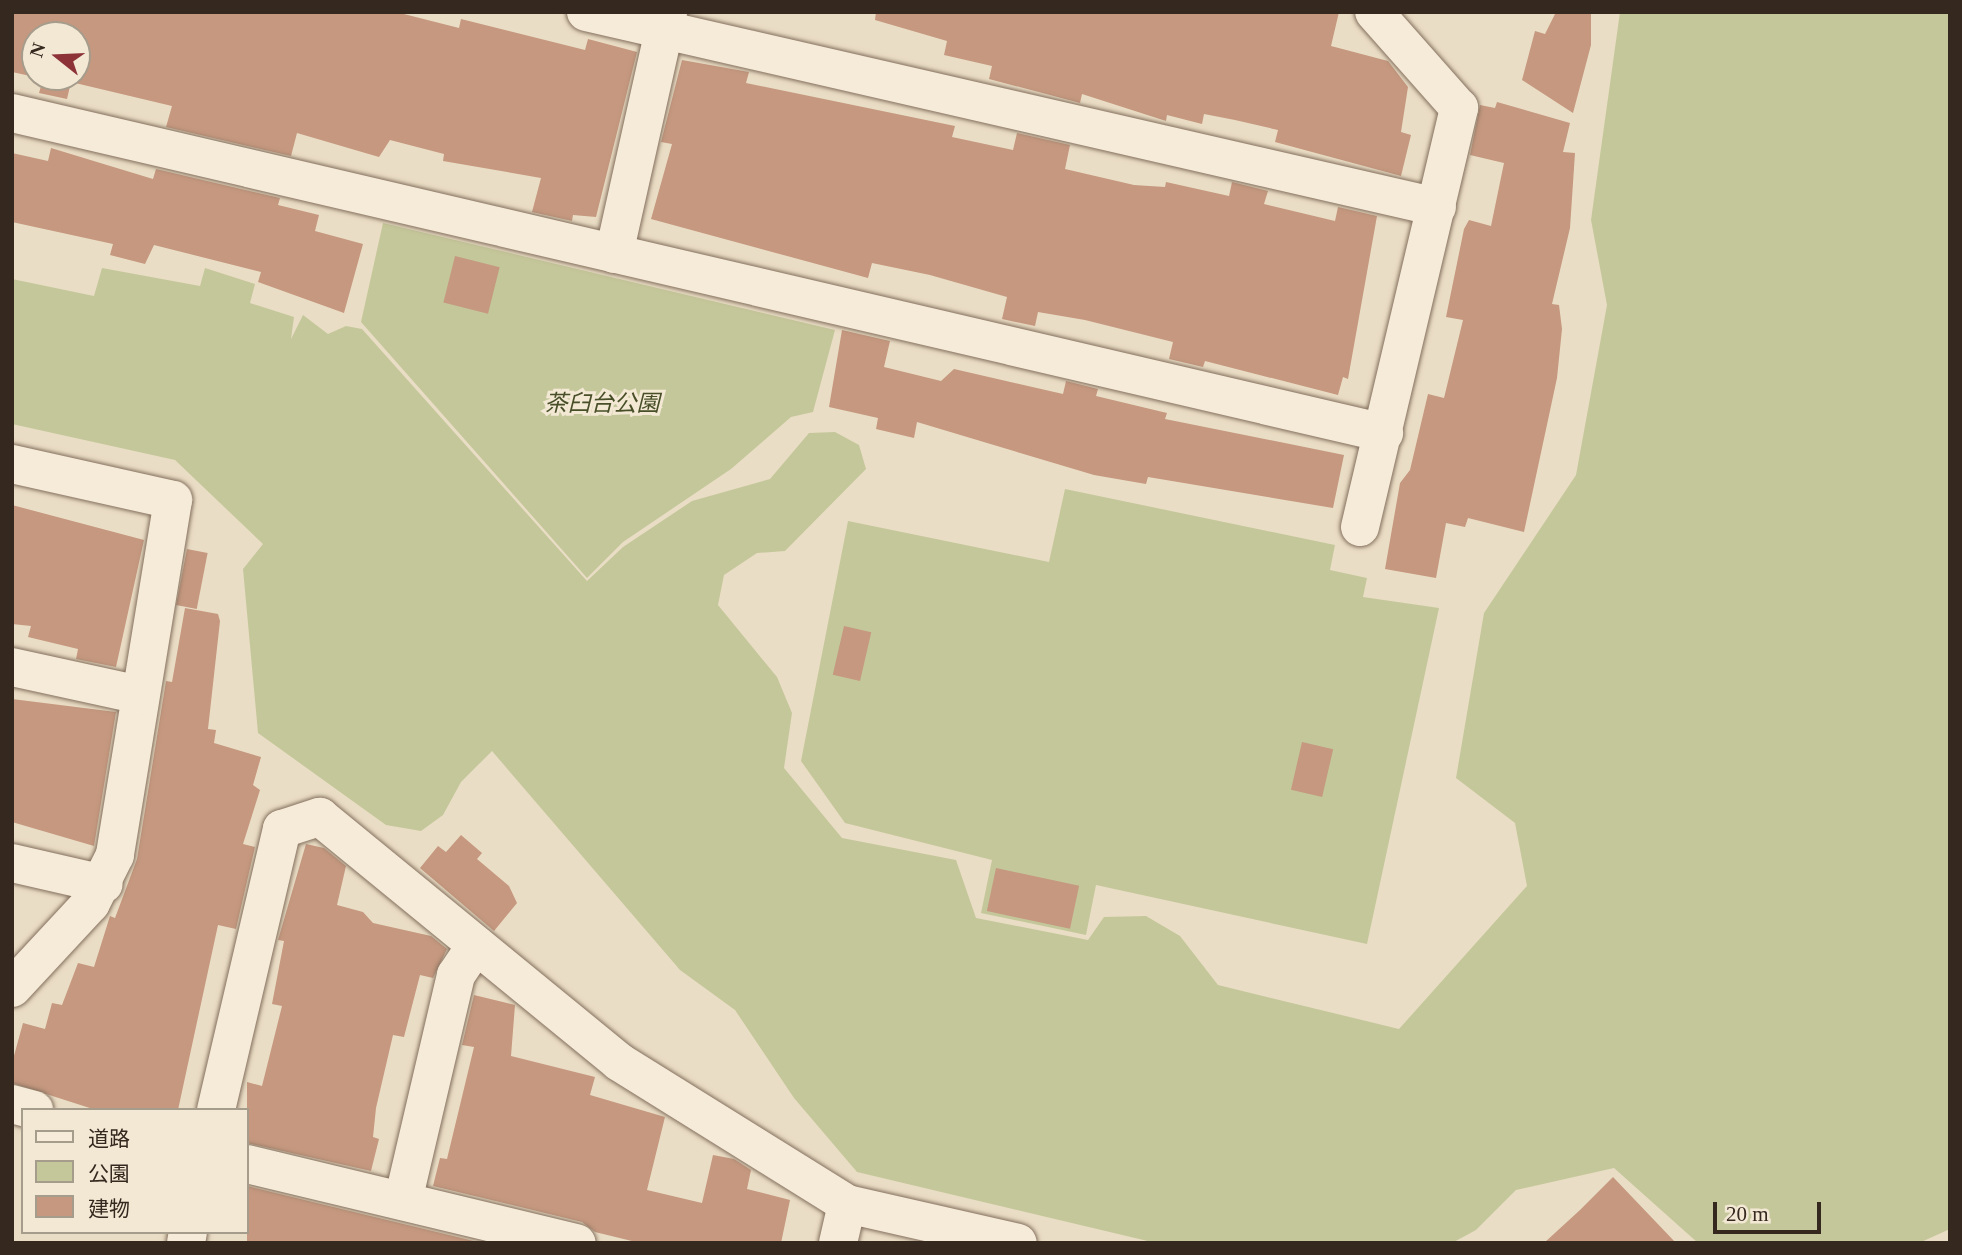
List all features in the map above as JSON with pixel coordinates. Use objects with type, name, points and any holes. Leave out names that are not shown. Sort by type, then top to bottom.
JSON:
[{"type":"street","points":[[586,12],[666,21],[1437,207]]},
{"type":"street","points":[[1360,527],[1459,108],[1374,12]]},
{"type":"street","points":[[614,254],[666,21]]},
{"type":"street","points":[[12,113],[1384,433]]},
{"type":"street","points":[[12,464],[173,500],[115,855],[104,884],[12,988]]},
{"type":"street","points":[[12,667],[140,695]]},
{"type":"street","points":[[216,1108],[282,829],[320,817],[619,1062],[847,1204],[1018,1243]]},
{"type":"street","points":[[12,863],[104,884]]},
{"type":"street","points":[[403,1201],[456,975],[476,945]]},
{"type":"street","points":[[248,1164],[577,1243]]},
{"type":"street","points":[[838,1243],[847,1204]]},
{"type":"green space","points":[[1620,12],[1950,12],[1950,1229],[1919,1243],[1698,1243],[1614,1168],[1516,1190],[1476,1230],[1452,1243],[1156,1243],[857,1172],[794,1098],[735,1010],[680,970],[492,751],[461,782],[443,815],[421,831],[386,825],[258,733],[243,569],[263,544],[175,460],[12,424],[12,279],[94,296],[102,268],[200,286],[205,268],[255,284],[250,303],[294,317],[291,339],[303,315],[328,334],[346,326],[362,329],[587,581],[623,547],[692,501],[770,479],[809,433],[835,432],[859,445],[866,469],[785,551],[757,553],[724,575],[718,605],[777,677],[792,713],[784,768],[842,838],[956,860],[976,918],[1088,940],[1104,917],[1146,916],[1180,936],[1218,985],[1399,1029],[1527,886],[1515,823],[1456,778],[1484,613],[1576,475],[1607,305],[1591,220]]},
{"type":"green space","name":"茶臼台公園","points":[[383,223],[835,330],[813,412],[791,417],[731,469],[623,542],[587,578],[361,322]]},
{"type":"green space","points":[[1065,489],[1335,545],[1330,570],[1367,578],[1363,597],[1439,608],[1367,944],[1096,885],[1086,935],[981,913],[992,860],[845,823],[801,761],[848,521],[1049,562]]},
{"type":"building","points":[[12,12],[396,12],[459,28],[461,19],[585,50],[588,39],[637,52],[596,217],[573,215],[572,221],[532,212],[541,178],[443,161],[444,154],[390,140],[379,157],[297,133],[291,156],[166,127],[172,106],[91,87],[91,21],[21,21],[21,74],[12,72]]},
{"type":"building","points":[[876,12],[1339,12],[1331,46],[1388,61],[1408,87],[1401,132],[1411,135],[1401,176],[1275,142],[1278,130],[1204,114],[1202,124],[1167,115],[1166,121],[1082,94],[1080,103],[989,79],[992,66],[944,55],[947,41],[875,20]]},
{"type":"building","points":[[1556,12],[1591,12],[1591,45],[1573,113],[1522,80],[1535,31],[1545,34]]},
{"type":"building","points":[[682,60],[749,72],[746,83],[955,126],[952,137],[1013,150],[1017,133],[1070,145],[1065,169],[1134,185],[1165,187],[1166,182],[1229,196],[1232,182],[1268,191],[1264,204],[1335,221],[1338,207],[1377,216],[1348,379],[1343,377],[1338,395],[1205,361],[1203,367],[1169,359],[1173,342],[1085,320],[1038,312],[1035,326],[1002,319],[1007,297],[930,275],[872,263],[868,278],[651,219],[672,144],[661,142]]},
{"type":"building","points":[[40,91],[69,91],[67,99]]},
{"type":"building","points":[[1497,102],[1570,123],[1563,152],[1575,153],[1570,228],[1552,304],[1559,305],[1562,329],[1557,378],[1524,532],[1468,518],[1465,527],[1446,523],[1436,578],[1385,569],[1400,483],[1410,470],[1428,394],[1444,398],[1463,320],[1446,317],[1464,229],[1469,220],[1491,226],[1504,163],[1470,155],[1480,105],[1495,108]]},
{"type":"building","points":[[51,148],[153,179],[156,169],[280,198],[278,205],[319,215],[315,231],[363,244],[344,313],[258,282],[261,272],[154,245],[145,264],[110,255],[113,244],[12,222],[12,153],[48,161]]},
{"type":"building","points":[[455,256],[500,267],[488,314],[443,303]]},
{"type":"building","points":[[842,330],[890,341],[884,367],[941,381],[954,369],[1063,394],[1066,381],[1098,389],[1096,396],[1167,413],[1165,419],[1344,455],[1333,508],[1148,477],[1146,484],[1094,475],[917,422],[914,438],[876,429],[878,418],[829,407]]},
{"type":"building","points":[[12,505],[144,540],[116,667],[76,659],[78,649],[28,637],[31,626],[12,624]]},
{"type":"building","points":[[187,549],[208,553],[197,609],[176,605]]},
{"type":"building","points":[[185,608],[218,614],[220,621],[208,729],[216,730],[214,743],[261,757],[253,785],[260,790],[243,844],[255,847],[236,929],[218,925],[178,1108],[90,1108],[12,1083],[12,1063],[23,1023],[45,1029],[52,1003],[62,1005],[78,963],[94,967],[110,916],[115,918],[137,859],[166,681],[172,682]]},
{"type":"building","points":[[844,626],[871,632],[860,681],[833,675]]},
{"type":"building","points":[[12,699],[116,712],[94,846],[12,822]]},
{"type":"building","points":[[1302,742],[1333,749],[1322,797],[1291,790]]},
{"type":"building","points":[[461,835],[482,853],[477,859],[509,886],[517,903],[494,931],[420,868],[438,846],[446,852]]},
{"type":"building","points":[[306,844],[324,848],[346,866],[337,905],[363,912],[373,923],[431,936],[447,949],[433,978],[420,975],[404,1037],[393,1035],[376,1108],[373,1137],[379,1139],[371,1171],[248,1143],[247,1082],[262,1086],[282,1006],[272,1004],[284,941],[278,940]]},
{"type":"building","points":[[996,868],[1079,886],[1070,929],[987,911]]},
{"type":"building","points":[[474,995],[515,1005],[511,1056],[595,1077],[590,1095],[665,1117],[647,1190],[702,1203],[713,1155],[734,1159],[751,1170],[747,1189],[790,1200],[781,1243],[640,1243],[595,1232],[582,1222],[433,1186],[440,1158],[447,1159],[474,1047],[462,1045]]},
{"type":"building","points":[[1613,1177],[1676,1243],[1544,1243],[1580,1210]]},
{"type":"building","points":[[248,1186],[482,1243],[247,1243]]}]
